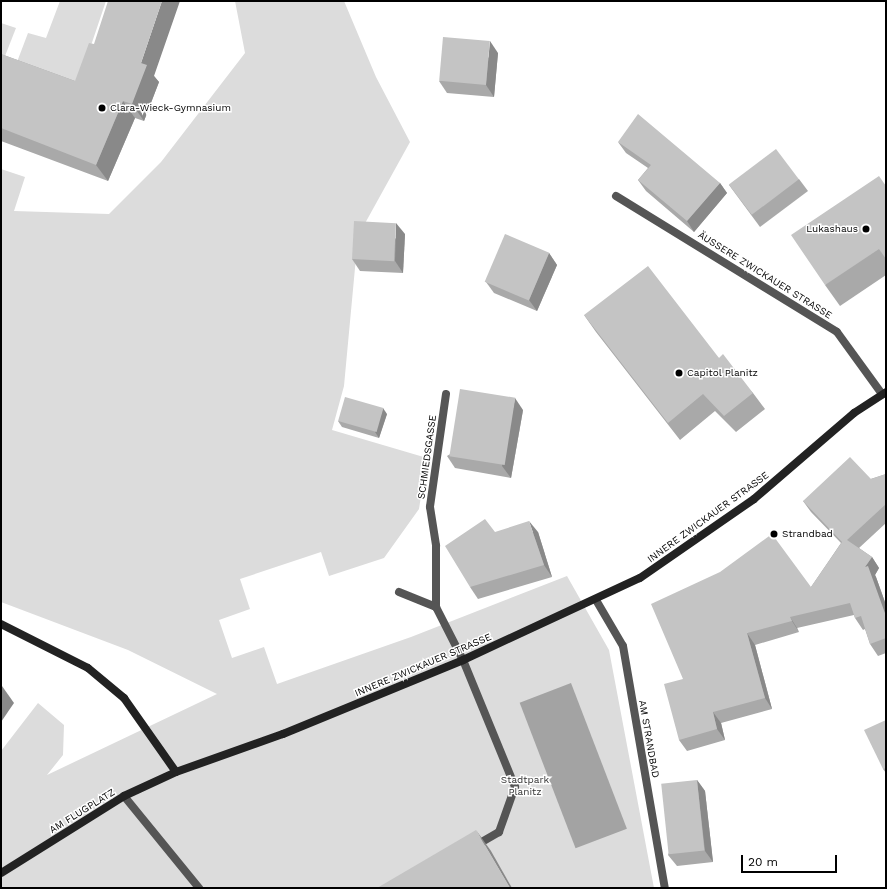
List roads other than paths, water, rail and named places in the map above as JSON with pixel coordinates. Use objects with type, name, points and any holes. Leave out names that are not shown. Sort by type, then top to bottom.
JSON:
[{"type":"main road","name":"ÄUSSERE ZWICKAUER STRASSE","points":[[854,413],[884,393]]},
{"type":"main road","name":"INNERE ZWICKAUER STRASSE","points":[[176,772],[284,734],[463,660],[596,600],[640,578],[754,499],[854,413]]},
{"type":"main road","points":[[1,624],[88,668],[124,698],[176,772]]},
{"type":"main road","name":"AM FLUGPLATZ","points":[[1,873],[124,796],[176,772]]},
{"type":"street","name":"ÄUSSERE ZWICKAUER STRASSE","points":[[616,196],[837,332],[884,393]]},
{"type":"street","name":"SCHMIEDSGASSE","points":[[446,394],[430,507],[436,546],[436,607],[463,660],[515,787],[500,832],[465,852]]},
{"type":"street","points":[[399,592],[436,607]]},
{"type":"street","name":"AM STRANDBAD","points":[[596,600],[624,646],[665,888]]},
{"type":"street","points":[[124,796],[199,888]]},
{"type":"place","name":"Clara-Wieck-Gymnasium","points":[[102,108]]},
{"type":"place","name":"Lukashaus","points":[[866,229]]},
{"type":"place","name":"Capitol Planitz","points":[[679,373]]},
{"type":"place","name":"Strandbad","points":[[774,534]]},
{"type":"park label","name":"Stadtpark Planitz","points":[[525,784]]}]
